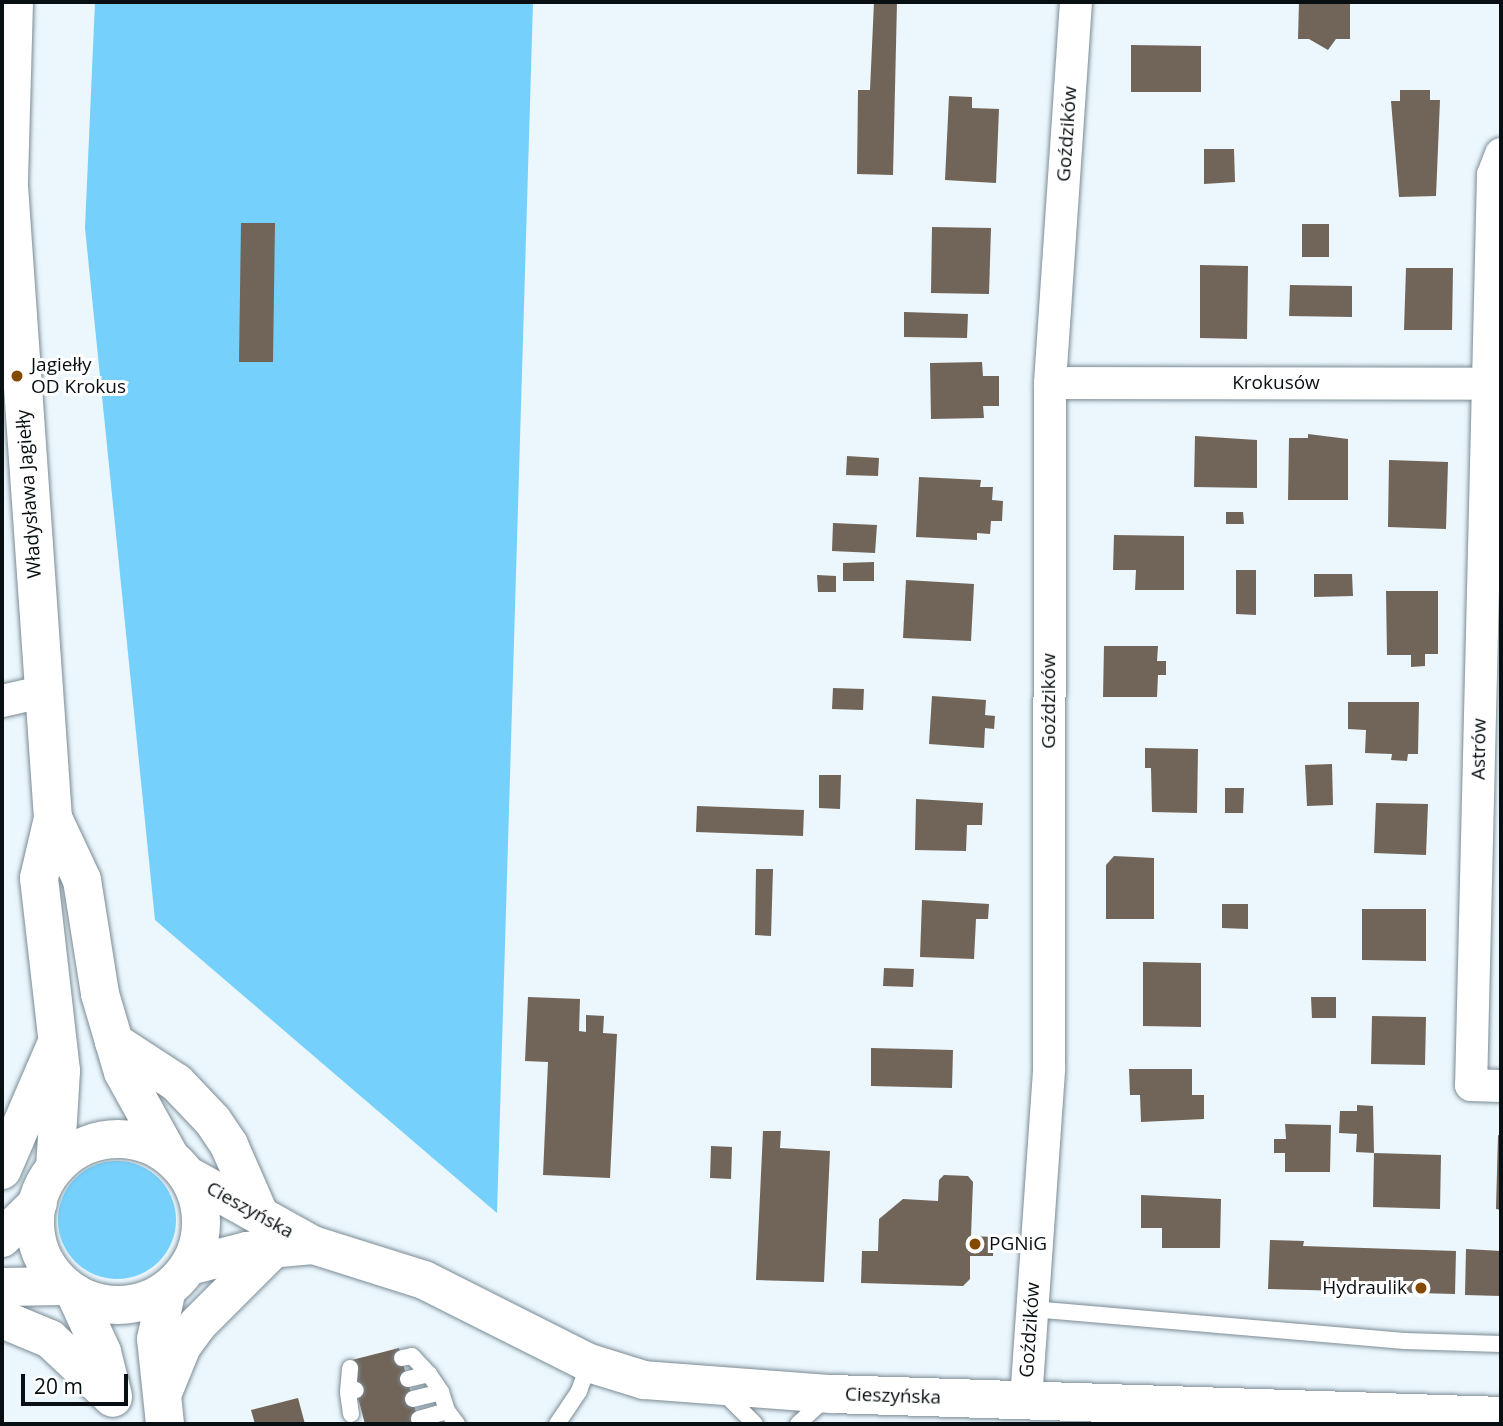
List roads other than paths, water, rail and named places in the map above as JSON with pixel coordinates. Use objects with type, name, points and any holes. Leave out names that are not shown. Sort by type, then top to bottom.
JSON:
[{"type":"street","name":"Władysława Jagiełły","points":[[14,2],[9,186],[42,691],[53,818],[40,878],[62,1097],[55,1168]]},
{"type":"street","name":"Goździków","points":[[1026,1399],[1049,1069],[1050,383],[1076,2]]},
{"type":"street","points":[[1494,383],[1493,175],[1501,154]]},
{"type":"street","name":"Krokusów","points":[[1050,383],[1494,383]]},
{"type":"street","name":"Astrów","points":[[1494,383],[1471,1085],[1501,1086]]},
{"type":"street","points":[[2,701],[42,691]]},
{"type":"street","name":"Władysława Jagiełły","points":[[53,818],[82,880],[100,994],[114,1042],[136,1099],[178,1165]]},
{"type":"street","points":[[2,1170],[58,1040]]},
{"type":"street","points":[[114,1042],[177,1083],[213,1121],[229,1145],[266,1233],[182,1346],[164,1407]]},
{"type":"street","points":[[2,1238],[37,1203],[55,1168],[80,1148],[109,1139],[141,1142],[178,1165],[202,1220],[156,1339],[164,1407]]},
{"type":"street","name":"Cieszyńska","points":[[178,1165],[266,1233],[424,1280],[589,1363],[644,1380],[719,1389],[1026,1399],[1128,1415],[1501,1416]]},
{"type":"street","points":[[37,1203],[40,1249],[70,1289],[102,1352],[114,1411]]},
{"type":"street","name":"Cieszyńska","points":[[178,1278],[247,1251],[266,1233]]},
{"type":"street","points":[[2,1287],[70,1289],[101,1303],[129,1305],[178,1278]]},
{"type":"street","points":[[2,1319],[50,1339],[114,1411]]},
{"type":"lane","points":[[1032,1309],[1405,1341],[1501,1344]]},
{"type":"lane","points":[[402,1358],[412,1356],[429,1374],[441,1392],[452,1418],[419,1419]]},
{"type":"lane","points":[[557,1424],[579,1391],[589,1363]]},
{"type":"lane","points":[[349,1368],[355,1417]]},
{"type":"lane","points":[[408,1379],[429,1374]]},
{"type":"lane","points":[[719,1389],[755,1424]]},
{"type":"lane","points":[[413,1399],[441,1392]]},
{"type":"lane","points":[[798,1424],[832,1394]]},
{"type":"place","name":"Jagiełły OD Krokus","points":[[17,376]]},
{"type":"place","name":"PGNiG","points":[[975,1244]]},
{"type":"place","name":"Hydraulik","points":[[1421,1288]]}]
